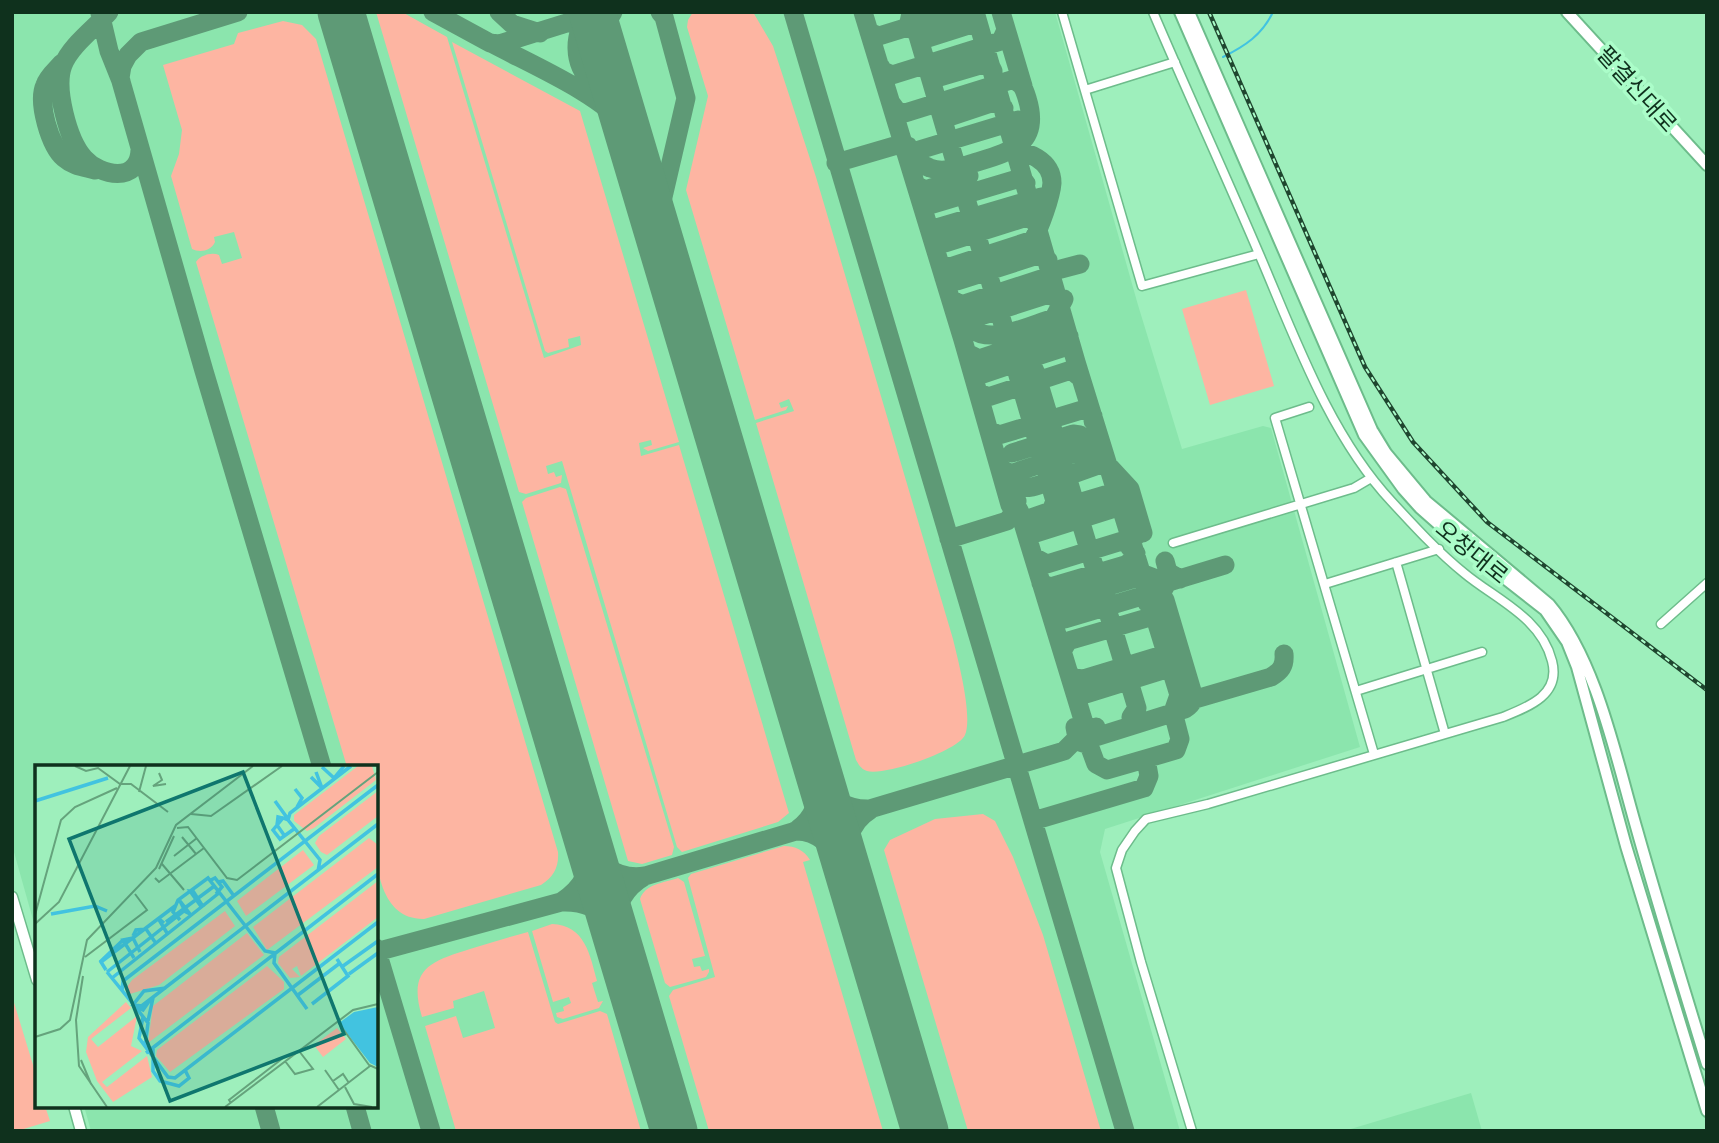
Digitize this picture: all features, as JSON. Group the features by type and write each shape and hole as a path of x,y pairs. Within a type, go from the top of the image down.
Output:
{"main road":[{"name":"오창대로","path":"1180,12 1202,51"},
{"name":"오창대로","path":"1189,12 1202,51 1364,435 1420,508 1462,545 1545,610 1567,642 1577,667 1619,822 1707,1111"},
{"name":"팔결신대로","path":"1567,12 1707,165"},
{"name":"오창대로","path":"1214,80 1372,430 1386,453 1426,501 1549,604 1574,640 1601,710 1707,1064"}],"street":[{"path":"1062,12 1142,286 1259,254"},
{"path":"1153,12 1289,324 1333,418 1371,478 1421,534 1464,574 1533,625 1546,645 1553,663 1553,682 1542,699 1503,717 1208,804 1146,819 1122,850 1116,868 1192,1131"},
{"path":"1084,90 1175,62"},
{"path":"1309,407 1275,418 1374,754"},
{"path":"1173,543 1354,488 1371,478"},
{"path":"1325,584 1439,550"},
{"path":"1396,562 1445,734"},
{"path":"1661,624 1707,583"},
{"path":"1356,691 1482,652"},
{"path":"12,897 35,973"},
{"path":"75,1108 81,1131"}],"shaded area":[{"path":"12,12 1055,12 1182,449 1263,426 1271,428 1360,747 1105,829 1100,852 1180,1131 91,1131 85,1108 378,1108 378,765 35,765 35,927 12,845"},
{"path":"376,12 402,12 447,37 544,358 581,345 580,336 568,339 569,347 548,353 545,351 452,42 580,111 679,442 648,451 643,448 652,445 651,440 639,443 641,456 679,445 789,813 778,822 682,852 677,847 562,461 546,466 548,474 554,472 556,477 562,475 561,483 526,494 519,492"},
{"path":"693,12 753,12 773,46 816,177 953,639 966,702 965,735 960,741 936,755 904,766 876,772 867,771 856,760 756,423 794,411 789,399 779,403 781,408 788,406 786,410 755,420 686,190 708,96 687,27"},
{"path":"283,21 302,25 316,39 558,852 555,871 541,885 424,919 404,914 390,902 381,882 378,868 378,765 346,765 196,262 210,254 219,255 222,264 242,258 234,232 214,237 215,242 208,249 192,249 171,176 179,154 182,130 163,65 234,44 238,33"},
{"path":"1246,290 1274,386 1210,405 1182,309"},
{"path":"560,487 566,489 674,847 672,855 642,864 628,861 522,502 526,498"},
{"path":"983,814 995,821 1013,857 1043,935 1101,1131 968,1131 884,850 890,840 935,819"},
{"path":"784,846 799,849 810,860 803,862 883,1131 709,1131 669,996 673,990 715,977 688,878 691,874"},
{"path":"678,878 684,882 705,956 692,959 694,967 700,966 702,971 709,969 709,972 706,977 670,987 665,983 640,899 650,887"},
{"path":"552,924 572,930 584,943 597,981 592,983 598,1002 603,1001 599,1008 563,1019 557,1017 556,1013 564,1011 563,1007 571,1003 569,997 553,1002 532,931"},
{"path":"528,932 555,1022 558,1024 600,1011 607,1014 641,1131 456,1131 425,1026 456,1016 463,1038 495,1028 484,991 453,1001 454,1008 422,1017 418,1001 420,978 425,970 443,959"},
{"path":"12,996 35,1071 35,1108 46,1108 50,1121 12,1131"},
{"path":"1471,1093 1482,1131 1344,1131"}],"waterway":[{"path":"1223,57 1252,39 1264,27 1273,12"}],"taxiway":[{"path":"109,12 77,44 63,65 61,100 78,150 91,164 108,172 126,172 138,161 140,150"},
{"path":"238,12 141,42 128,55 120,78 321,765"},
{"path":"337,12 343,20"},
{"path":"433,12 490,43 499,44 602,12"},
{"path":"499,12 512,24 540,33"},
{"path":"591,12 580,29 578,58 593,84 612,96"},
{"path":"602,47 603,29 613,12"},
{"path":"656,227 686,98 664,17 660,12"},
{"path":"793,12 1125,1131"},
{"path":"863,12 963,340 1010,505 1019,510 1084,723 1084,734 1078,741"},
{"path":"911,12 1055,501 1051,511 1028,519 1025,528 1036,533 1112,509 1119,498 1108,494 1051,511"},
{"path":"919,23 957,12"},
{"path":"975,12 1076,362 1179,695 1173,712 1180,739 1176,750 1107,770 1096,764 1089,745 1080,742 1096,727"},
{"path":"1001,12 1023,86"},
{"path":"100,13 109,51 121,81"},
{"path":"869,32 879,36 908,27 911,13"},
{"path":"920,13 931,20 926,32 915,25 920,13"},
{"path":"912,29 928,38 972,24 976,13"},
{"path":"880,66 883,71 892,75 1001,41 1006,30"},
{"path":"491,43 583,92 615,115 627,128"},
{"path":"62,63 45,85 43,102 46,123 54,144 64,158 75,165 95,170"},
{"path":"940,77 984,64 993,71"},
{"path":"891,103 897,111 905,113 1011,80 1020,84 1025,91 1030,113 1027,135 1021,143 1002,154 948,170 936,170 923,164 908,146"},
{"path":"952,116 994,102 1004,108"},
{"path":"919,150 1018,120"},
{"path":"836,163 894,146"},
{"path":"940,264 950,267 1033,240 1050,196 1051,175 1048,168 1037,158 1023,152 1008,152"},
{"path":"916,185 925,190 969,176"},
{"path":"930,205 1017,179 1026,183"},
{"path":"928,225 936,228 1041,197"},
{"path":"933,240 945,243 1027,217 1037,222"},
{"path":"944,278 957,281 1038,255 1048,260"},
{"path":"1061,269 1080,264"},
{"path":"951,299 961,305 1041,279"},
{"path":"956,315 968,320 1049,294 1059,300"},
{"path":"960,311 967,324 976,332 1001,334 1054,318 1064,299"},
{"path":"967,353 979,359 1060,332 1069,336 1062,348 1022,361 1013,355"},
{"path":"972,370 983,374 1022,361 1021,356"},
{"path":"978,392 988,397 1071,370 1081,378"},
{"path":"1035,371 1137,708 1131,717"},
{"path":"989,430 999,435 1085,409 1093,416 1093,421"},
{"path":"1012,453 1073,434 1080,435 1130,489 1143,533"},
{"path":"1000,468 1010,474 1094,447 1101,450"},
{"path":"1012,484 1023,488 1042,484 1060,477 1064,468 1073,474 1101,464 1109,469"},
{"path":"949,539 1007,521 1013,514 1017,501"},
{"path":"1034,557 1047,564 1135,537 1140,532"},
{"path":"1041,583 1050,587 1128,564 1136,553 1130,548"},
{"path":"1165,561 1168,572 1180,579"},
{"path":"1156,586 1225,565"},
{"path":"1083,741 1185,709 1192,702 1192,691 1161,594 1167,583 1146,575 1109,586 1103,597 1094,591 1052,606 1051,613 1059,619 1065,619 1149,594 1154,592 1158,585"},
{"path":"1062,651 1068,641 1147,618 1153,607 1147,603"},
{"path":"1182,703 1271,677 1282,668 1284,654"},
{"path":"1069,674 1083,679 1159,656 1169,661 1165,668"},
{"path":"1086,694 1160,671"},
{"path":"588,840 597,857 610,869 626,876 645,876 1064,751 1077,738 1075,727"},
{"path":"1033,821 1144,788 1149,776 1146,759"},
{"path":"821,780 829,793 840,802 867,809"},
{"path":"798,829 812,813 821,780"},
{"path":"847,870 847,844 853,828 870,810"},
{"path":"795,831 812,834 826,842 847,869"},
{"path":"561,902 575,891 585,877 590,861 589,844"},
{"path":"614,928 622,898 645,876"},
{"path":"378,951 561,902 591,907 604,915 614,928"},
{"path":"378,955 431,1131"},
{"path":"265,1108 271,1131"},
{"path":"356,1108 362,1131"}],"runway":[{"path":"341,12 674,1131"},
{"path":"592,12 925,1131"}],"railway":[{"path":"1209,12 1365,367 1413,442 1487,522 1707,690"}]}
